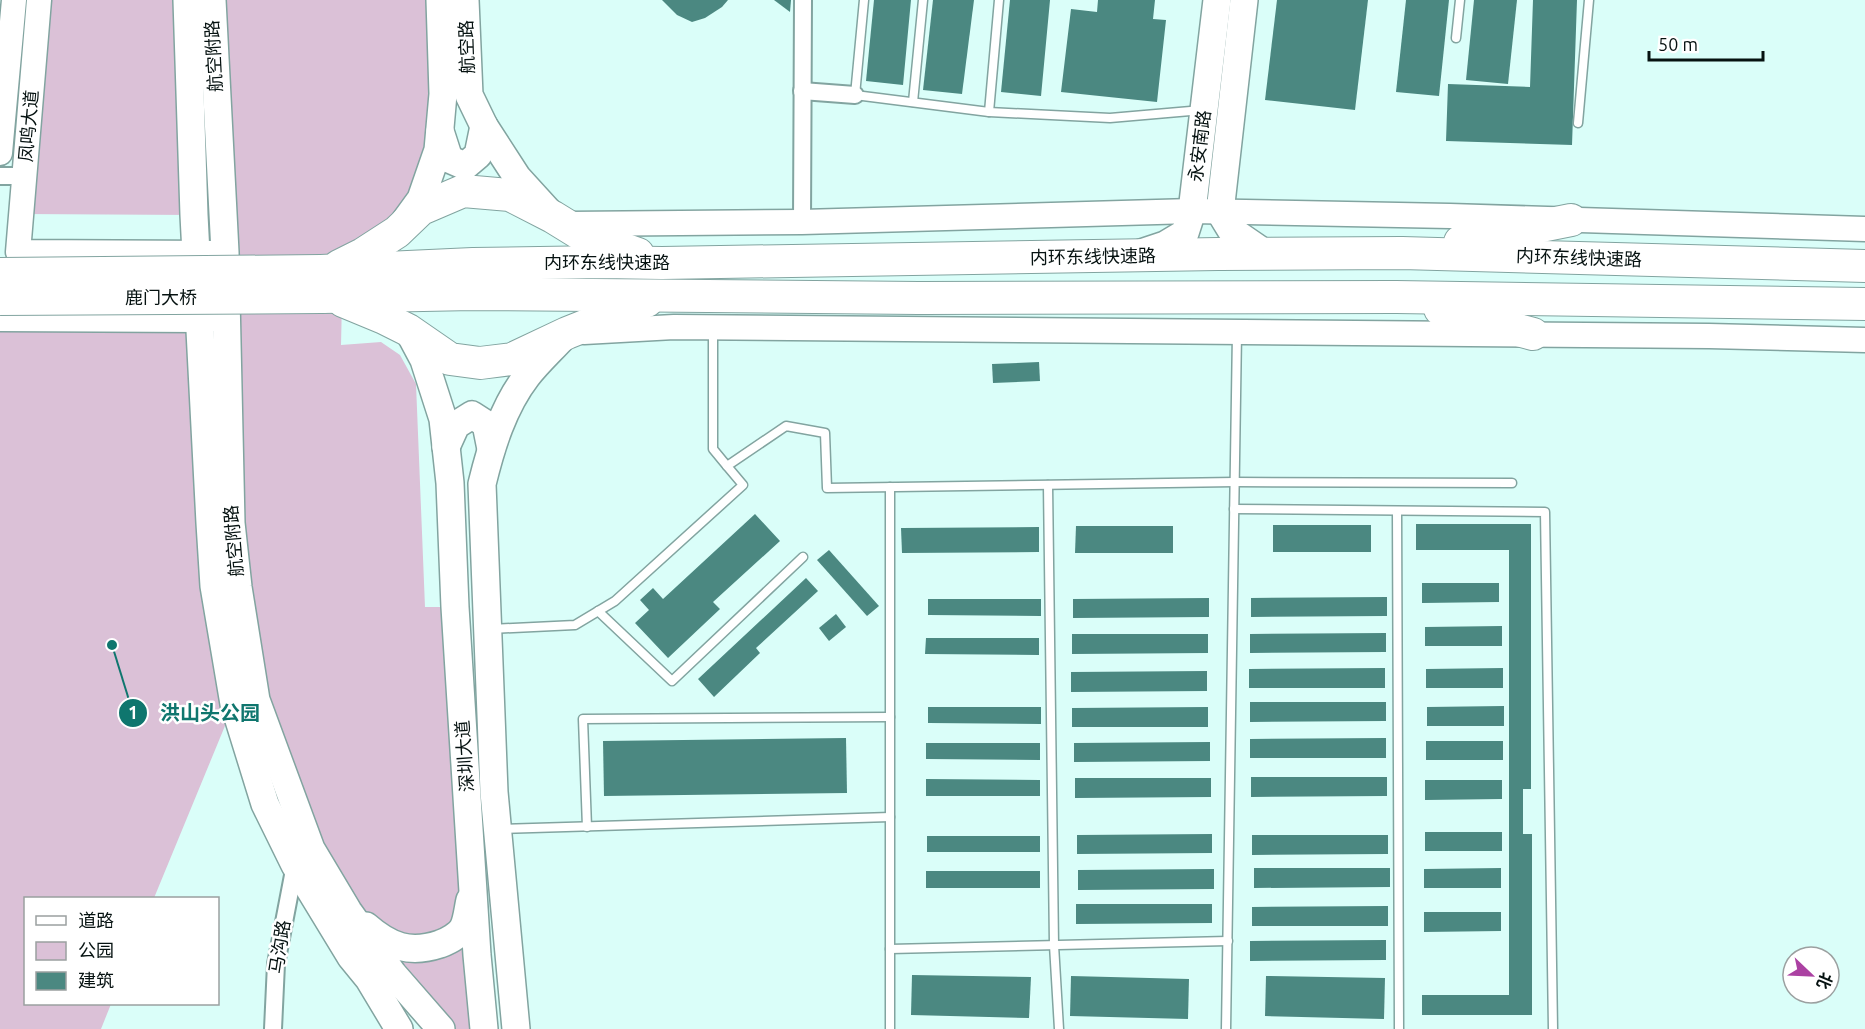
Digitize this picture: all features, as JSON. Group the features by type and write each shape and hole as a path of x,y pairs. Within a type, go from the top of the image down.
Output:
{"highway":[{"path":"659,296 567,333 512,359 480,363 450,359 408,330 326,283 363,254 397,232 421,209 463,191 510,195 579,233 662,263"},
{"path":"1401,253 1571,220"},
{"name":"内环东线快速路","path":"326,283 473,264 1266,254 1401,253 1865,266"},
{"name":"鹿门大桥","path":"6,259 326,283"},
{"name":"鹿门大桥","path":"5,312 326,283"},
{"name":"内环东线快速路","path":"326,283 513,294 659,296 1396,297 1865,304"},
{"path":"1396,297 1533,334"}],"main road":[{"name":"航空附路","path":"188,0 199,320 214,586 232,692 265,804 295,865 351,957 369,979 418,1029"},
{"name":"航空附路","path":"212,0 225,252 231,524 237,581 256,700 311,849 348,911 393,974 441,1029"},
{"name":"航空路","path":"440,0 456,95"},
{"name":"航空路","path":"456,95 465,0"},
{"name":"永安南路","path":"1217,0 1220,212"},
{"name":"永安南路","path":"1132,256 1165,245 1185,233 1244,0"},
{"path":"397,232 421,200 438,150 440,130 456,95 484,126 517,177 559,220"},
{"path":"440,130 449,159 465,166 478,155 484,126"},
{"path":"1220,212 1231,230 1266,254"},
{"name":"深圳大道","path":"408,330 424,360 443,419 450,483 454,591 484,1029"},
{"name":"深圳大道","path":"516,1029 497,830 482,484 491,448 506,412 526,377 567,333"},
{"path":"446,447 456,425 472,415 486,424 491,448"},
{"path":"348,911 379,938 406,949 426,948 449,940 463,928 473,884"},
{"name":"航空附路","path":"369,979 399,1029"}],"street":[{"name":"凤鸣大道","path":"0,153 14,0"},
{"name":"凤鸣大道","path":"5,312 6,259 24,176 39,0"},
{"path":"801,222 803,0"},
{"path":"802,91 855,95"},
{"path":"0,176 24,176"},
{"path":"559,220 801,222 1192,211 1865,230"},
{"path":"6,259 225,252"},
{"path":"5,312 199,320 226,318"},
{"path":"567,333 713,327 1533,334 1865,340"},
{"name":"马沟路","path":"273,1029 276,964 295,865"}],"lane":[{"path":"864,0 855,95 989,112 1110,118 1218,107"},
{"path":"913,102 922,0"},
{"path":"989,112 999,0"},
{"path":"1456,38 1460,0"},
{"path":"1578,123 1589,0"},
{"path":"488,629 574,625 615,601 743,485 713,449 713,327"},
{"path":"1227,1029 1237,332"},
{"path":"727,466 786,426 825,433 827,488 1234,482 1512,483"},
{"path":"1048,485 1054,945 1059,1029"},
{"path":"890,487 890,1029"},
{"path":"1234,509 1545,512 1553,1029"},
{"path":"1397,511 1399,1029"},
{"path":"598,611 672,681 803,557"},
{"path":"587,827 583,719 890,717"},
{"path":"497,830 890,817"},
{"path":"890,949 1228,941"}],"green space":[{"path":"39,0 187,0 194,215 21,214"},
{"path":"212,0 440,0 438,150 342,301 341,345 381,342 400,355 416,384 425,607 455,607 484,1029 441,1029 311,849 238,587"},
{"path":"0,319 199,320 234,704 154,897 24,897 24,1005 111,1005 101,1029 0,1029"}],"building":[{"path":"662,0 728,0 722,7 705,18 692,22 677,15"},
{"path":"774,0 791,0 790,12"},
{"path":"874,0 911,0 903,85 866,81"},
{"path":"933,0 974,0 962,94 923,90"},
{"path":"1010,0 1050,0 1041,96 1001,92"},
{"path":"1098,0 1155,0 1153,19 1166,20 1157,102 1061,92 1071,9 1097,12"},
{"path":"1277,0 1368,0 1355,110 1265,100"},
{"path":"1406,0 1449,0 1439,96 1396,92"},
{"path":"1474,0 1517,0 1508,84 1466,80"},
{"path":"1533,0 1577,0 1572,145 1446,141 1448,84 1530,87"},
{"path":"1039,362 1040,381 993,383 992,364"},
{"path":"755,514 780,541 713,602 720,609 668,658 635,623 649,610 640,600 653,588 663,599"},
{"path":"1416,524 1531,524 1531,789 1523,789 1523,834 1532,834 1532,1015 1422,1015 1422,995 1509,995 1509,550 1416,550"},
{"path":"1273,525 1371,525 1371,552 1273,552"},
{"path":"1076,526 1173,526 1173,553 1075,553"},
{"path":"1039,527 1039,552 902,553 901,528"},
{"path":"829,550 879,606 867,616 817,560"},
{"path":"806,578 818,591 756,648 760,653 714,697 698,679"},
{"path":"1422,583 1499,583 1499,602 1422,603"},
{"path":"1387,597 1387,616 1251,617 1251,598"},
{"path":"1209,598 1209,617 1073,618 1073,599"},
{"path":"928,599 1041,599 1041,616 928,615"},
{"path":"836,614 846,627 829,641 819,628"},
{"path":"1502,626 1502,646 1425,646 1425,627"},
{"path":"1386,633 1386,652 1250,653 1250,634"},
{"path":"1072,634 1208,634 1208,653 1072,654"},
{"path":"926,638 1039,638 1039,655 925,654"},
{"path":"1385,668 1385,688 1249,688 1249,669"},
{"path":"1503,668 1503,688 1426,688 1426,669"},
{"path":"1207,671 1207,691 1071,692 1071,672"},
{"path":"1250,702 1386,702 1386,721 1250,722"},
{"path":"1504,706 1504,726 1427,726 1427,707"},
{"path":"928,707 1041,707 1041,724 928,723"},
{"path":"1208,707 1208,727 1072,727 1072,708"},
{"path":"846,738 847,793 604,796 603,741"},
{"path":"1386,738 1386,758 1250,758 1250,739"},
{"path":"1426,741 1503,741 1503,760 1426,760"},
{"path":"1210,742 1210,761 1074,762 1074,743"},
{"path":"926,743 1040,743 1040,760 926,759"},
{"path":"1251,777 1387,777 1387,796 1251,797"},
{"path":"1075,778 1211,778 1211,797 1075,798"},
{"path":"926,779 1040,780 1040,796 926,796"},
{"path":"1425,780 1502,780 1502,799 1425,800"},
{"path":"1425,832 1502,832 1502,851 1425,851"},
{"path":"1212,834 1212,853 1077,854 1077,835"},
{"path":"1252,835 1388,835 1388,854 1252,855"},
{"path":"927,836 1040,836 1040,852 927,852"},
{"path":"1254,868 1390,868 1390,887 1254,888"},
{"path":"1501,868 1501,888 1424,888 1424,869"},
{"path":"1214,869 1214,889 1078,890 1078,870"},
{"path":"926,871 1040,871 1040,888 926,888"},
{"path":"1076,904 1212,904 1212,923 1076,924"},
{"path":"1388,906 1388,926 1252,926 1252,907"},
{"path":"1424,912 1501,912 1501,931 1424,932"},
{"path":"1386,940 1386,960 1250,961 1250,941"},
{"path":"912,975 1031,977 1029,1018 911,1015"},
{"path":"1071,976 1189,979 1188,1019 1070,1016"},
{"path":"1266,976 1385,978 1384,1019 1265,1016"}],"place":[{"name":"洪山头公园","path":"112,645"}]}
